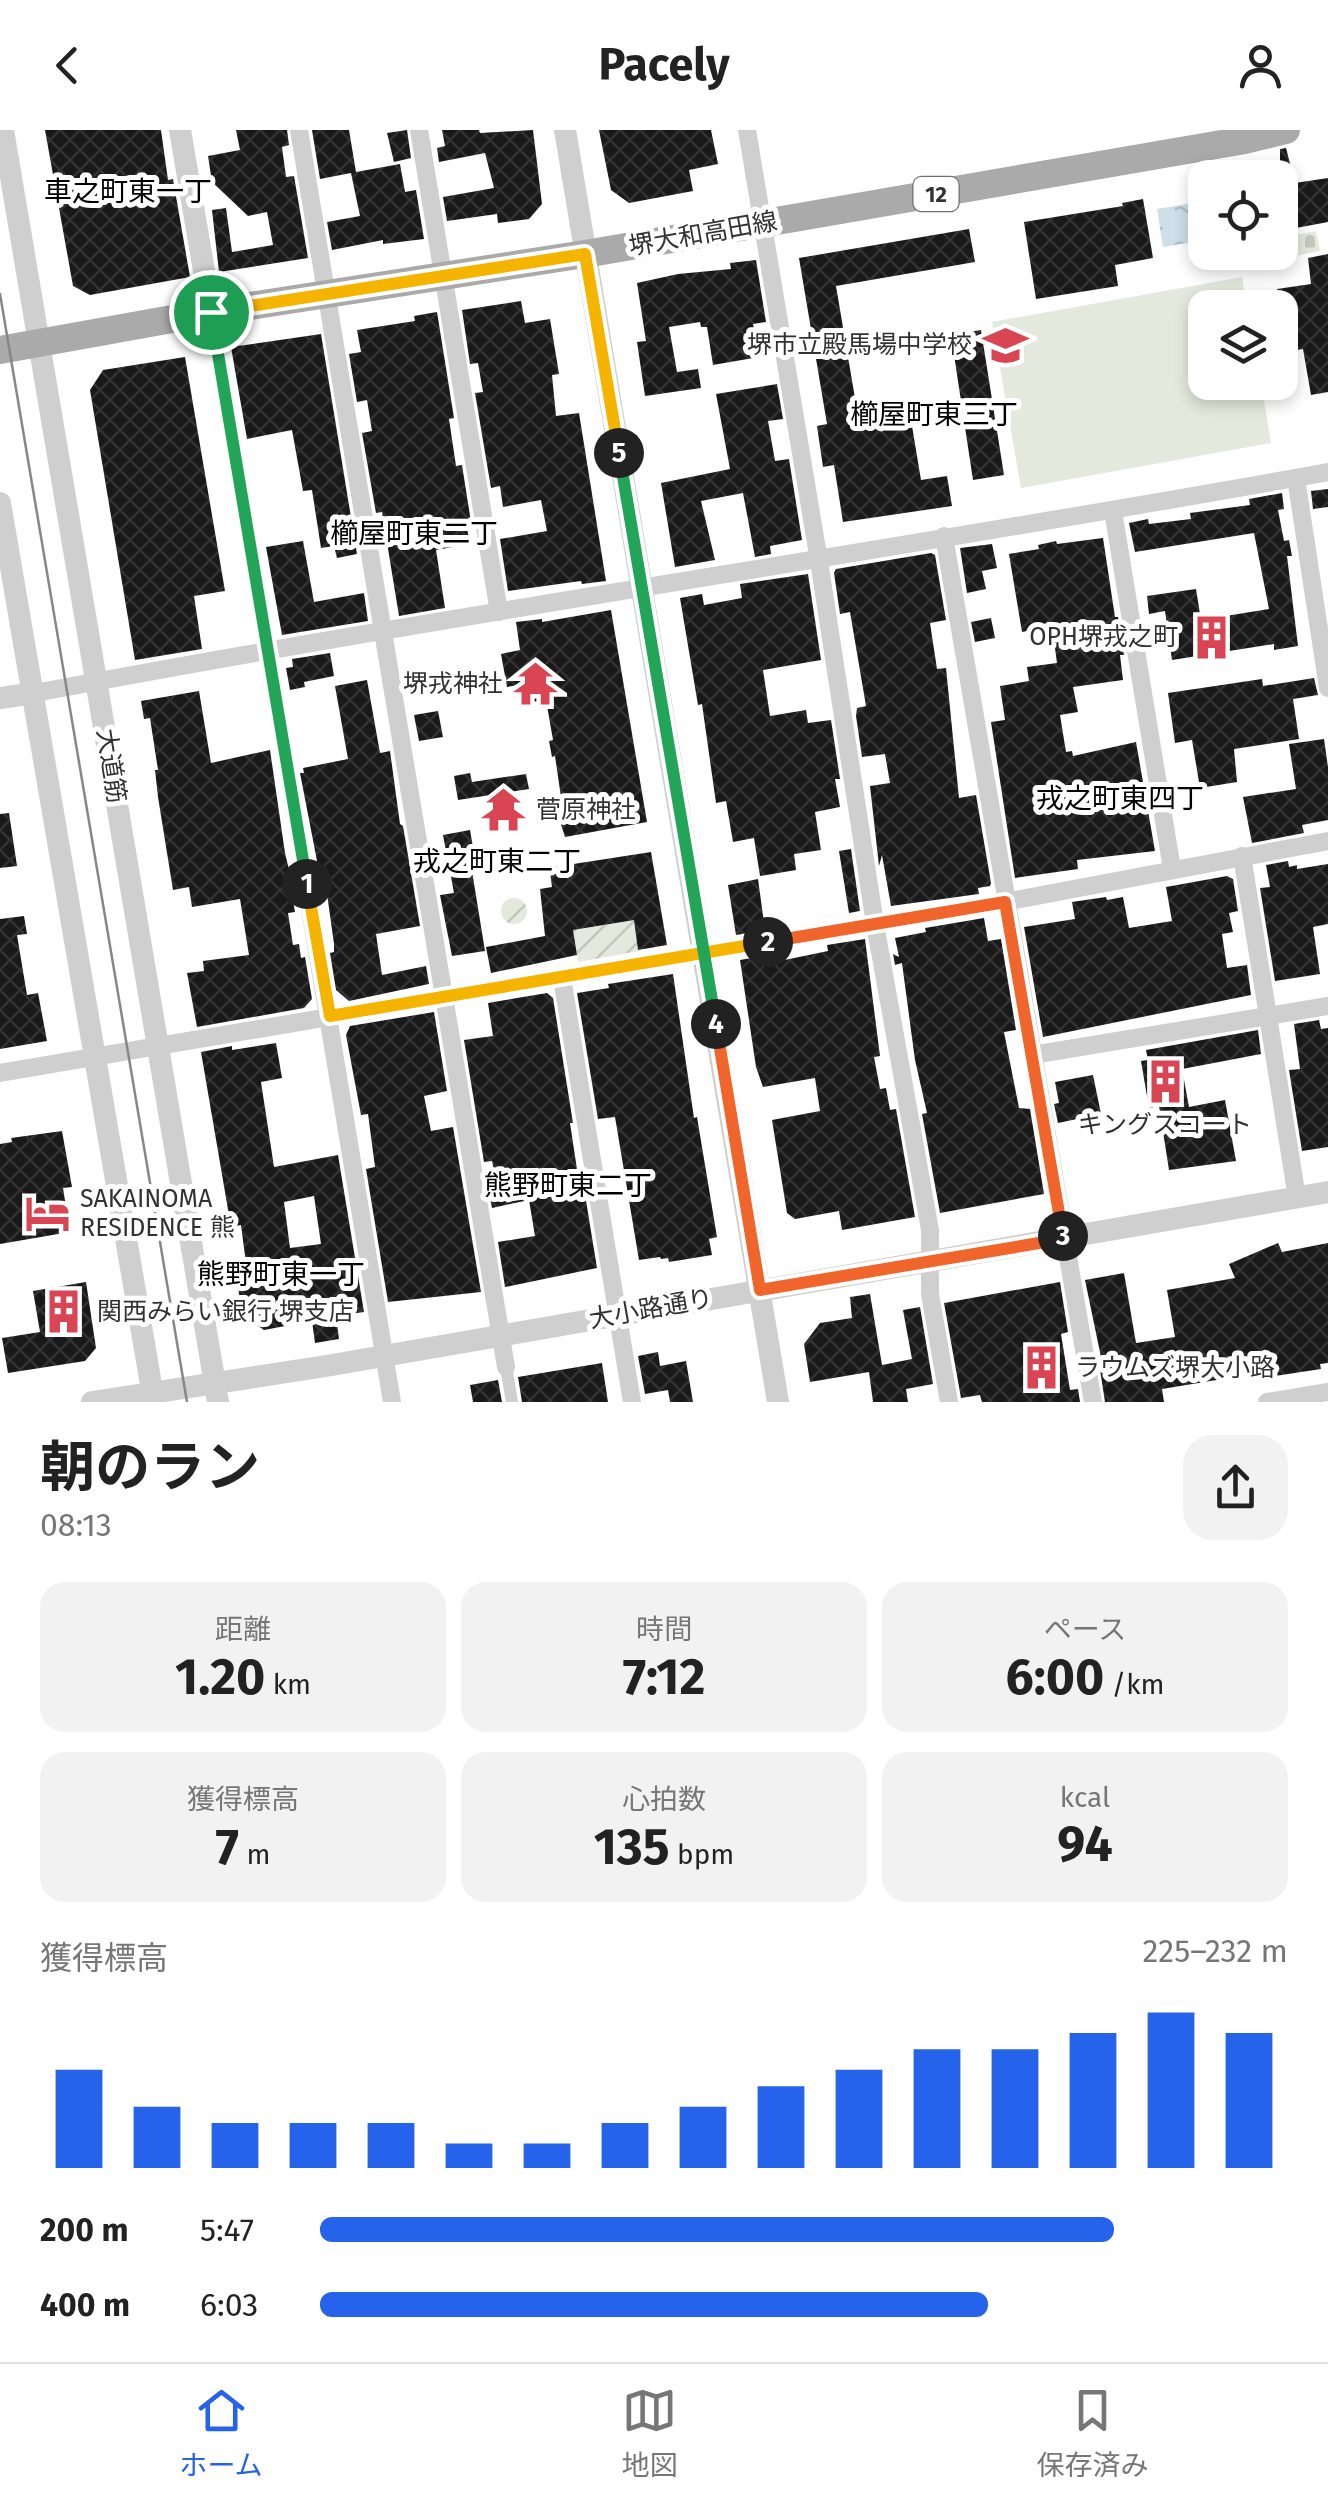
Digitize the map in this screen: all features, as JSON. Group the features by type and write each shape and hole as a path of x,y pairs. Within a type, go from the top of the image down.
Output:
{"main road":[{"name":"堺大和高田線","path":"0,350 211,312 761,224 1225,144 1286,130"}],"street":[{"name":"大道筋","path":"3,130 217,1393"},
{"path":"180,130 392,1402"},
{"path":"299,130 512,1402"},
{"path":"418,130 498,612"},
{"path":"564,130 778,1402"},
{"path":"747,130 875,924 930,1230 930,1294 949,1402"},
{"path":"0,698 1328,472"},
{"path":"1296,478 1328,688"},
{"path":"0,503 153,1397"},
{"path":"1113,511 1172,870"},
{"path":"944,536 1093,1402"},
{"path":"0,1073 1005,902 1328,841"},
{"path":"1242,856 1297,1198"},
{"path":"562,978 632,1402"},
{"path":"1032,1055 1328,1006"},
{"name":"大小路通り","path":"92,1402 217,1393 384,1355 1328,1192"},
{"path":"1267,1402 1328,1392"}],"green space":[{"path":"1316,231 1320,251 1298,255 1298,234"},
{"path":"1242,277 1244,290 1188,290 1188,400 1264,400 1271,443 1021,488 992,322"},
{"path":"655,875 662,918 635,923 639,951 578,962 573,930 605,925 627,881"},
{"path":"514,898 523,902 527,911 523,920 514,924 505,920 501,911 505,902"}],"water":[{"path":"1188,204 1188,243 1163,247 1157,209"}],"building":[{"path":"45,130 161,130 190,277 90,295 73,286"},
{"path":"236,130 287,130 289,145 282,147 286,177 294,176 308,258 219,272 212,210 226,208 232,252 273,245 267,212 248,216 212,182 208,156 240,150"},
{"path":"312,130 349,130 356,172 400,164 405,192 416,190 424,239 383,244 383,240 332,250 327,222 360,216 351,173 320,179"},
{"path":"407,130 411,158 394,162 387,133"},
{"path":"442,130 533,130 542,204 529,219 498,223 497,214 447,221 443,197 494,188 485,153 439,162 437,148 445,146"},
{"path":"599,130 711,130 718,164 689,170 693,191 629,203 611,190"},
{"path":"1286,148 1289,160 1280,160 1280,149"},
{"path":"1328,178 1328,222 1298,228 1298,183"},
{"path":"1143,199 1153,258 1115,265 1118,286 1036,299 1024,222 1123,206 1122,203"},
{"path":"969,229 975,262 836,286 858,416 909,408 921,480 947,476 952,506 843,522 834,465 823,467 817,426 827,424 799,258"},
{"path":"1328,254 1328,392 1311,395 1303,349 1298,350 1298,290 1277,289 1311,284 1308,258"},
{"path":"756,260 766,322 753,324 759,357 713,365 707,327 701,327 700,322 669,327 677,372 698,369 701,388 645,396 637,342 646,341 637,283 731,269 730,263"},
{"path":"521,301 525,323 550,319 559,374 552,375 556,416 579,413 606,581 508,591 500,539 547,531 541,500 503,507 500,486 491,488 475,393 483,392 478,363 470,364 462,310"},
{"path":"437,312 454,418 449,419 456,466 462,465 471,522 466,523 470,544 436,550 445,608 399,616 382,512 376,513 362,433 372,431 367,400 357,402 349,354 361,352 357,330 415,321 414,316"},
{"path":"981,330 1004,475 973,480 951,335"},
{"path":"321,334 357,554 337,558 334,546 321,548 312,490 303,491 292,430 247,439 231,347"},
{"path":"185,357 225,591 194,596 202,649 135,660 90,390 103,370"},
{"path":"777,384 783,419 768,421 775,461 789,459 802,540 770,546 771,554 755,557 743,493 701,501 715,560 675,567 661,483 730,469 716,394"},
{"path":"1328,489 1328,507 1313,509 1311,491"},
{"path":"1282,493 1284,509 1278,510 1284,541 1289,540 1292,556 1287,556 1298,646 1274,650 1274,644 1172,660 1165,611 1149,614 1147,596 1196,589 1201,620 1269,609 1254,533 1135,552 1129,523 1191,519 1190,513 1250,505 1249,499"},
{"path":"1103,538 1124,655 1120,655 1123,680 1073,687 1078,712 1060,715 1066,752 1072,751 1073,756 1136,742 1155,851 1077,860 1078,869 1015,878 991,722 1005,720 1000,686 1029,681 1027,667 1057,663 1052,626 1022,632 1009,554 1039,549 1038,545 1056,541 1057,544"},
{"path":"303,541 314,602 364,593 368,621 282,635 266,547"},
{"path":"992,544 997,568 982,571 986,589 967,593 960,548"},
{"path":"935,555 946,620 930,623 937,669 946,668 959,798 976,795 991,883 978,888 979,894 891,906 882,855 879,866 870,786 890,783 885,754 862,757 856,716 857,708 866,706 850,612 840,614 834,573 836,569"},
{"path":"808,574 821,660 763,670 770,716 806,710 808,723 831,720 840,807 815,812 821,850 794,854 796,870 760,876 754,838 733,842 726,801 716,803 702,704 698,705 680,598 702,594 704,605 742,598 740,584"},
{"path":"611,610 647,822 565,837 557,812 563,811 549,741 553,740 546,700 524,703 518,685 507,687 501,654 520,650 516,622 542,622"},
{"path":"991,618 995,638 975,642 971,622"},
{"path":"330,653 334,676 304,682 305,687 290,690 286,668 293,667 292,659"},
{"path":"1314,678 1318,695 1293,699 1299,739 1234,749 1237,782 1200,788 1192,740 1175,743 1168,693 1262,679 1263,686"},
{"path":"367,680 380,753 390,751 420,926 376,934 382,975 426,966 429,984 349,1001 336,990 323,865 318,866 300,773 304,773 303,768 348,759 335,686"},
{"path":"199,691 211,763 270,750 294,890 291,891 295,912 288,913 293,945 299,944 301,958 305,957 312,999 304,1008 197,1027 187,973 204,971 203,961 249,955 240,899 192,907 189,887 173,890 150,718 144,719 141,701"},
{"path":"438,711 443,737 419,741 414,715"},
{"path":"1324,739 1328,820 1302,825 1304,833 1252,843 1243,797 1296,789 1289,744"},
{"path":"470,773 472,782 526,774 529,789 458,800 454,776"},
{"path":"9,813 17,866 0,868 0,814"},
{"path":"470,830 476,864 471,865 485,951 452,956 440,895 454,893 443,835"},
{"path":"851,849 860,911 849,913 839,851"},
{"path":"651,852 667,945 638,950 634,920 573,930 577,955 491,973 486,947 545,936 540,889 552,887 550,872 555,871 554,867"},
{"path":"1288,861 1289,867 1297,865 1297,869 1328,864 1328,924 1313,927 1320,974 1275,981 1260,888 1270,887 1266,865"},
{"path":"1227,876 1233,879 1238,911 1229,913 1233,932 1222,934 1227,968 1247,965 1251,995 1043,1037 1024,927 1075,919 1072,902 1106,897 1123,897 1129,928 1172,921 1166,887"},
{"path":"758,879 765,930 736,935 728,885"},
{"path":"24,916 27,934 17,935 27,995 38,993 47,1041 0,1049 0,919"},
{"path":"984,918 988,941 1001,939 1016,1030 1004,1032 1019,1108 1030,1109 1044,1194 940,1213 902,963 895,965 893,954 899,957 895,938 926,932 925,928"},
{"path":"865,939 880,1056 874,1057 880,1089 886,1088 890,1110 896,1109 915,1217 842,1230 839,1211 795,1219 787,1213 772,1120 820,1111 815,1078 763,1087 756,1067 740,960 769,955 770,963 828,951 827,945"},
{"path":"673,974 694,1118 697,1117 717,1237 709,1239 712,1255 669,1262 668,1258 660,1257 639,1260 615,1117 598,1119 577,993"},
{"path":"547,993 553,998 578,1176 582,1176 597,1268 505,1287 498,1242 535,1236 529,1200 492,1208 489,1192 498,1190 492,1161 484,1162 464,1040 493,1036 488,1003"},
{"path":"434,1012 447,1091 424,1096 431,1131 453,1127 481,1292 388,1302 366,1169 375,1167 368,1114 361,1115 346,1035 350,1026"},
{"path":"1319,1020 1321,1029 1328,1028 1328,1147 1302,1151 1289,1070 1300,1069 1294,1024"},
{"path":"1258,1030 1261,1054 1182,1069 1189,1107 1225,1100 1236,1161 1169,1170 1159,1106 1149,1108 1141,1061 1148,1060 1146,1050"},
{"path":"276,1043 282,1078 261,1082 274,1167 338,1155 364,1312 336,1316 339,1339 315,1343 312,1321 264,1330 245,1317 236,1272 247,1271 241,1225 231,1227 201,1052 232,1046 232,1050","holes":["314,1196 321,1244 290,1248 284,1202"]},
{"path":"1093,1075 1101,1114 1058,1123 1055,1082"},
{"path":"62,1131 72,1187 63,1188 70,1232 0,1244 0,1144 12,1142 11,1138"},
{"path":"1278,1243 1282,1252 1328,1243 1328,1363 1320,1364 1321,1369 1248,1380 1247,1375 1162,1389 1164,1402 1105,1402 1099,1363 1102,1362 1085,1280 1124,1273 1136,1343 1175,1337 1167,1290 1235,1278 1229,1264"},
{"name":"関西みらい銀行 堺支店","path":"86,1282 96,1348 85,1361 8,1373 2,1338 40,1332 33,1291"},
{"path":"1060,1282 1068,1332 1061,1334 1070,1390 1078,1389 1080,1402 982,1402 980,1395 961,1398 944,1303"},
{"path":"870,1294 882,1365 912,1359 903,1310 920,1307 933,1384 906,1389 908,1402 873,1402 869,1372 810,1382 804,1344 820,1323 852,1318 850,1297"},
{"path":"658,1352 660,1366 686,1361 693,1402 670,1402 668,1390 645,1394 638,1356"},
{"path":"602,1363 608,1402 522,1402 518,1377"},
{"path":"498,1380 502,1402 473,1402 470,1385"}],"tram line":[{"path":"0,294 187,1402"}],"place":[{"name":"堺市立殿馬場中学校","path":"1005,345"},
{"name":"OPH堺戎之町","path":"1211,637"},
{"name":"堺戎神社","path":"536,684"},
{"name":"菅原神社","path":"503,810"},
{"name":"キングスコート","path":"1165,1081"},
{"name":"SAKAINOMA RESIDENCE 熊","path":"47,1213"},
{"name":"関西みらい銀行 堺支店","path":"64,1312"},
{"name":"ラウムズ堺大小路","path":"1042,1368"}],"district":[{"name":"車之町東一丁","path":"128,191"},
{"name":"櫛屋町東三丁","path":"934,414"},
{"name":"櫛屋町東二丁","path":"414,533"},
{"name":"戎之町東四丁","path":"1120,798"},
{"name":"戎之町東二丁","path":"497,861"},
{"name":"熊野町東二丁","path":"568,1185"},
{"name":"熊野町東一丁","path":"281,1274"}],"route":[{"path":"211,312 330,1016 562,978 704,953 1005,902 1063,1238 760,1290 755,1257 704,953 700,934 646,609 585,254 211,312"}]}
